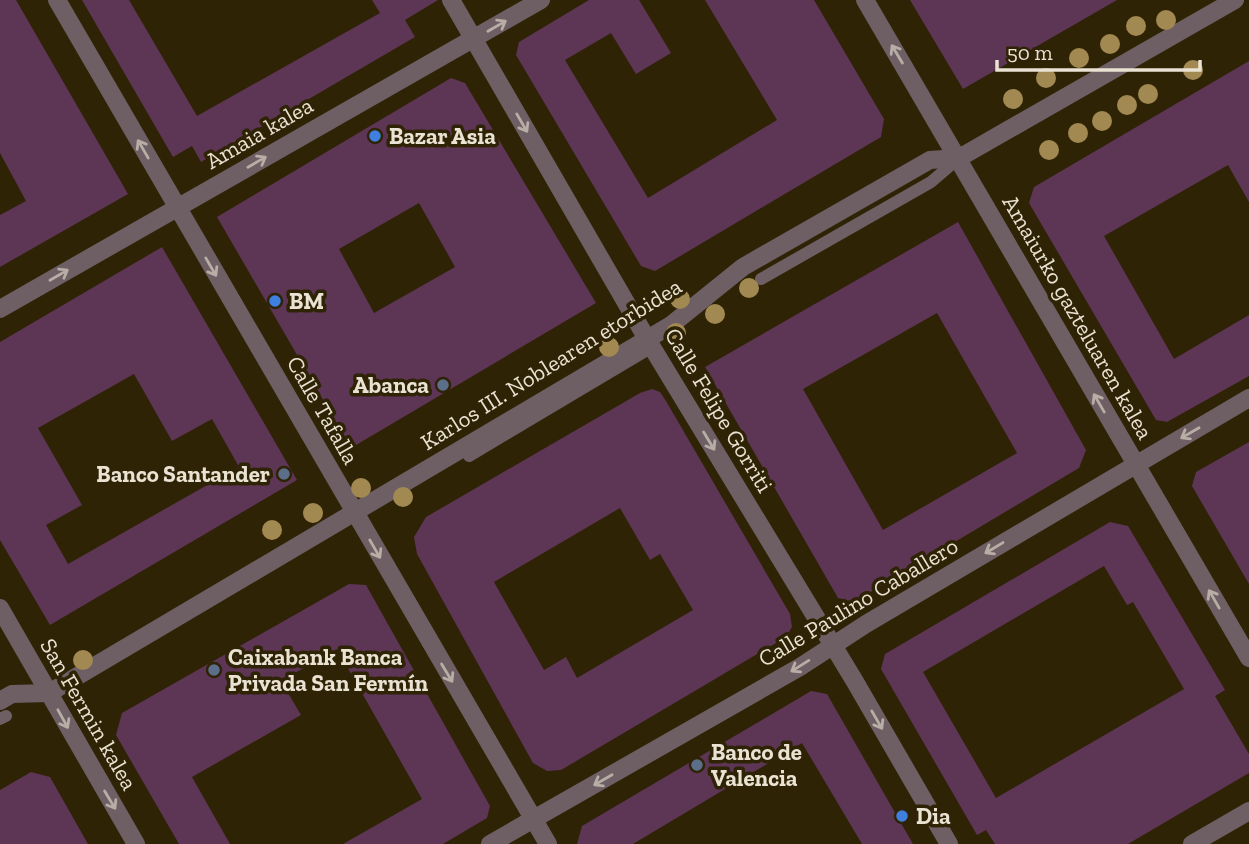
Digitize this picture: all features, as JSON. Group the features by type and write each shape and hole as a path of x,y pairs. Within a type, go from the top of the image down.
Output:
{"street":[{"name":"Calle Tafalla","path":"57,0 548,844"},
{"name":"Calle Felipe Gorriti","path":"451,0 649,343 832,644 949,844"},
{"name":"Amaia kalea","path":"0,309 541,0"},
{"name":"Amaiurko gazteluaren kalea","path":"865,0 1249,658"},
{"name":"Karlos III. Noblearen etorbidea","path":"2,712 12,694 48,693 649,343 743,267 930,160 959,158 1235,0"},
{"name":"Calle Paulino Caballero","path":"490,844 800,667 832,644 1249,398"},
{"name":"San Fermin kalea","path":"0,608 136,844"},
{"path":"1192,844 1249,811"}],"lane":[{"path":"761,279 931,182 959,158"},
{"path":"469,456 649,343"}],"building":[{"path":"0,0 16,0 128,194 0,267 0,215 26,201 0,153"},
{"path":"82,0 129,0 197,116 380,13 372,0 438,0 405,20 415,37 201,162 192,146 173,157"},
{"path":"589,0 639,0 671,53 636,74 611,33 565,60 648,198 777,120 705,0 814,0 884,119 881,137 655,271 641,266 516,55 519,42"},
{"path":"910,0 1117,0 963,89"},
{"path":"1249,61 1249,202 1228,165 1104,236 1174,359 1249,315 1249,376 1167,422 1156,420 1029,203 1034,187"},
{"path":"451,78 465,83 596,303 351,448 217,217","holes":["419,203 455,267 374,313 339,249"]},
{"path":"958,222 1086,450 1079,468 854,602 838,598 705,367","holes":["937,313 1017,453 883,530 803,389"]},
{"path":"162,247 297,480 50,625 0,540 0,342","holes":["134,374 172,441 212,419 239,467 68,564 46,525 82,505 38,428"]},
{"path":"652,389 660,392 666,401 790,614 792,627 786,637 561,770 547,771 533,763 417,554 414,537 426,517 640,393","holes":["620,508 650,560 660,554 693,610 577,678 566,657 544,670 494,582"]},
{"path":"1249,442 1249,584 1192,486 1196,472"},
{"path":"1110,522 1128,526 1225,690 1215,696 1249,754 1249,773 1128,844 995,844 986,830 977,835 881,669 885,654","holes":["1104,566 1127,605 1133,602 1184,689 996,798 923,672"]},
{"path":"349,584 366,585 490,806 487,818 443,844 343,844 422,799 337,649 281,681 301,715 192,777 230,844 179,844 116,735 122,713"},
{"path":"811,691 827,694 913,844 862,844 802,743 633,844 577,844 582,826"},
{"path":"31,772 50,777 88,844 0,844 0,790"}],"place":[{"name":"Bazar Asia","path":"375,136"},
{"name":"BM","path":"275,301"},
{"name":"Abanca","path":"443,385"},
{"name":"Banco Santander","path":"284,474"},
{"name":"Caixabank Banca Privada San Fermín","path":"214,670"},
{"name":"Banco de Valencia","path":"697,765"},
{"name":"Dia","path":"902,816"}]}
